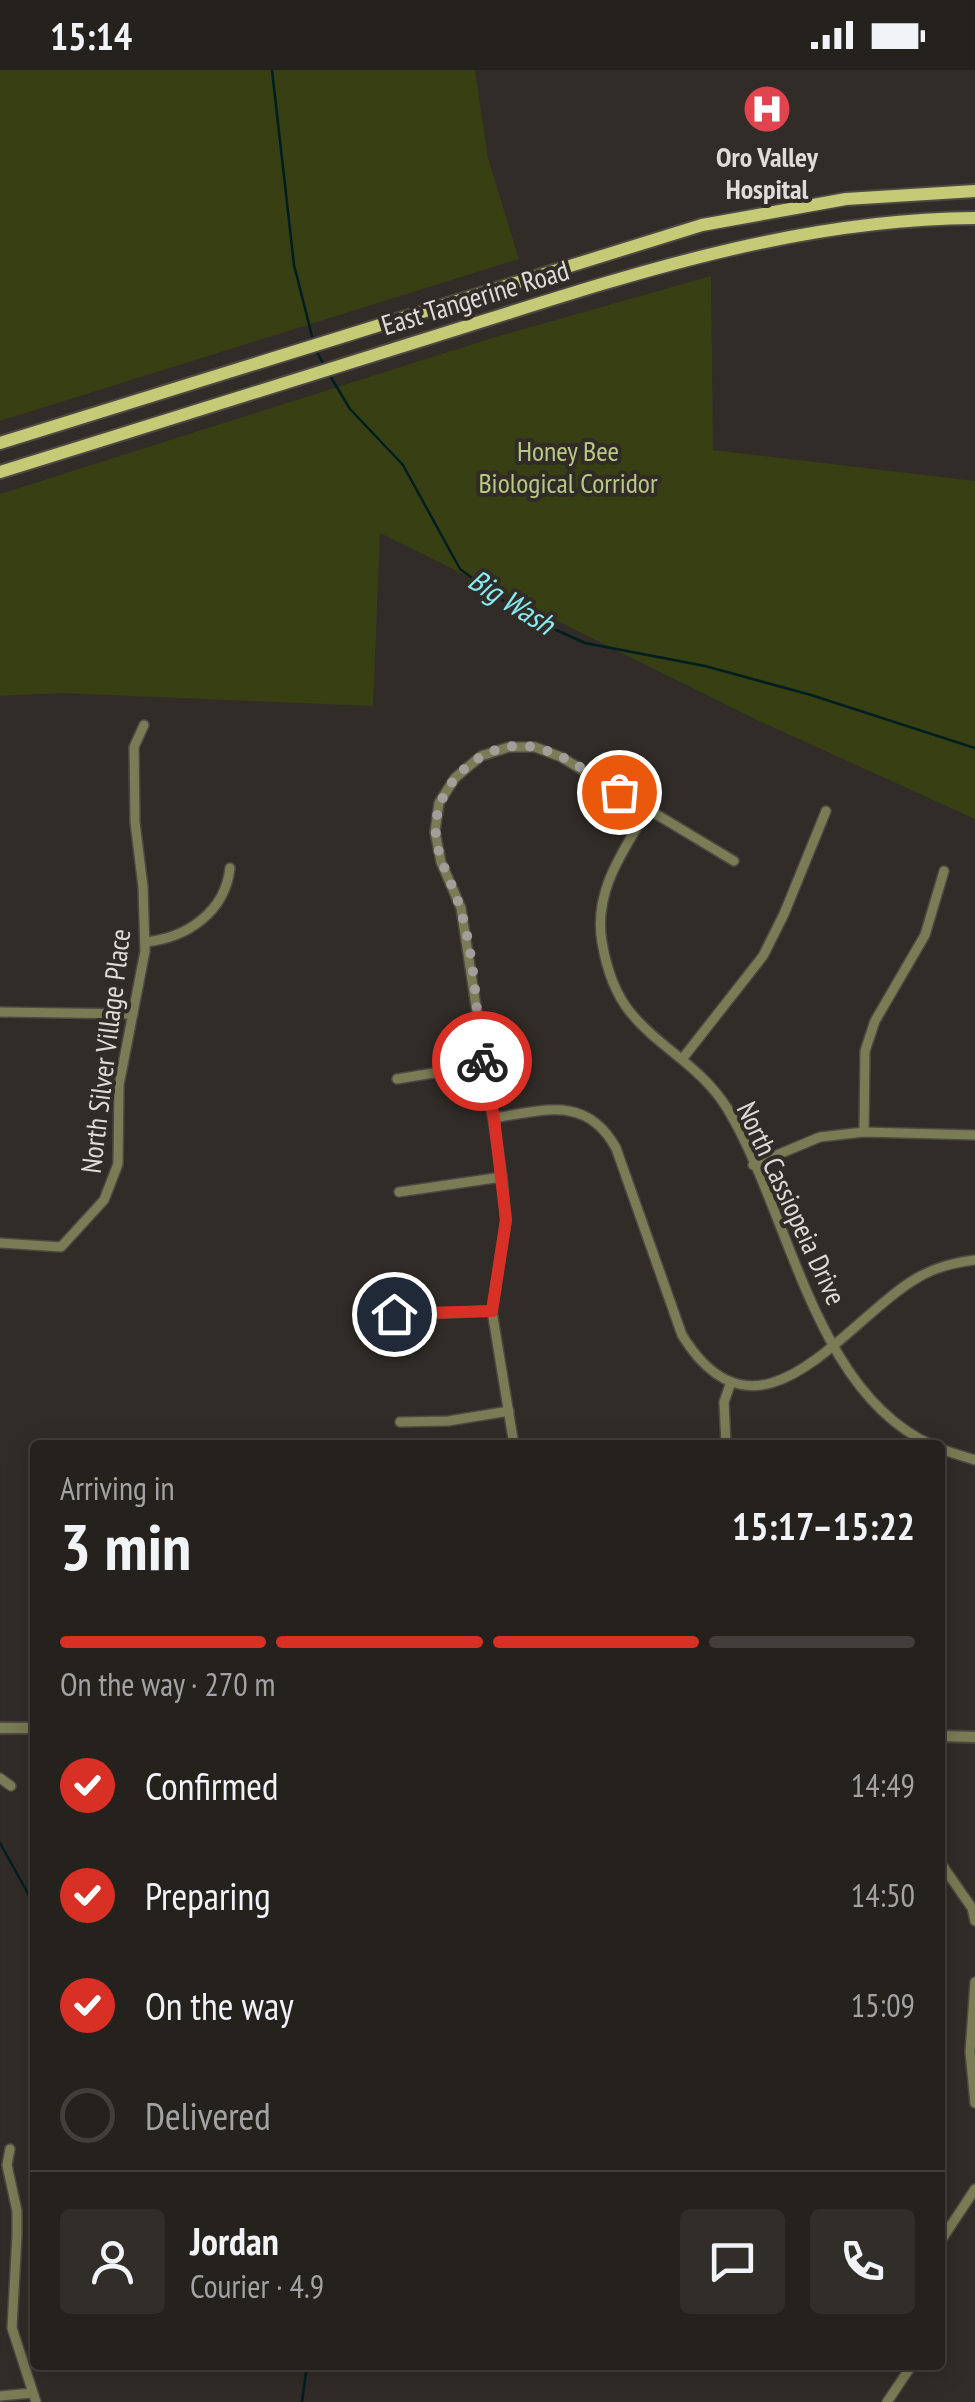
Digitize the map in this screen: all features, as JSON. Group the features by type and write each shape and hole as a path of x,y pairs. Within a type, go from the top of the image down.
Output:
{"main road":[{"name":"East Tangerine Road","path":"0,443 630,246 733,218 871,196 975,191"},
{"name":"East Tangerine Road","path":"0,472 665,264 747,244 872,224 975,218"}],"street":[{"name":"North Silver Village Place","path":"0,1243 61,1247 104,1200 118,1164 119,1085 145,942 144,887 134,822 134,748 144,724"},
{"path":"513,1440 492,1311 506,1220 502,1177 460,908 441,862 435,832 439,803 455,778 481,756 509,747 535,747 561,757 734,861"},
{"name":"North Cassiopeia Drive","path":"648,808 614,867 602,898 602,939 612,980 630,1012 683,1058 728,1110 833,1346 856,1386 914,1440"},
{"path":"683,1058 763,956 826,811"},
{"path":"145,942 182,934 199,922 225,892 230,868"},
{"path":"864,1132 864,1051 875,1021 925,934 944,871"},
{"path":"0,1012 132,1014"},
{"path":"397,1078 483,1064"},
{"path":"494,1118 571,1109 592,1118 606,1130 616,1148 682,1335 698,1360 732,1382 764,1384 793,1377 914,1280 946,1264 975,1260"},
{"path":"753,1166 820,1137 864,1132 975,1135"},
{"path":"399,1192 502,1177"},
{"path":"394,1314 492,1311"},
{"path":"726,1440 724,1402 732,1382"},
{"path":"400,1422 448,1421 509,1411"},
{"path":"945,1450 975,1460"},
{"path":"0,1728 30,1728"},
{"path":"945,1736 975,1736"},
{"path":"0,1778 11,1786"},
{"path":"945,1869 972,1908 975,1921"},
{"path":"975,1982 970,2052 975,2103"},
{"path":"0,2396 34,2397 12,2328 17,2235 7,2165 10,2150"},
{"path":"945,2234 975,2189"},
{"path":"887,2402 909,2370"}],"green space":[{"path":"0,70 475,70 488,158 519,259 0,421"},
{"name":"Honey Bee Biological Corridor","path":"711,276 713,450 975,481 975,819 757,720 380,533 373,706 61,693 0,696 0,494 489,339"}],"waterway":[{"name":"Big Wash","path":"272,70 294,265 313,340"},
{"name":"Big Wash","path":"317,352 325,367"},
{"name":"Big Wash","path":"329,374 350,409 403,465 460,569 521,614 585,643 705,666 811,695 975,748"},
{"path":"0,1843 30,1897"},
{"path":"302,2402 306,2370"}],"way so far":[{"path":"482,1061 460,908 441,862 435,832 439,803 455,778 481,756 509,747 535,747 561,757 619,792"}],"place":[{"name":"Oro Valley Hospital","path":"767,109"}],"route":[{"path":"394,1314 492,1311 506,1220 494,1118 482,1061"}]}
